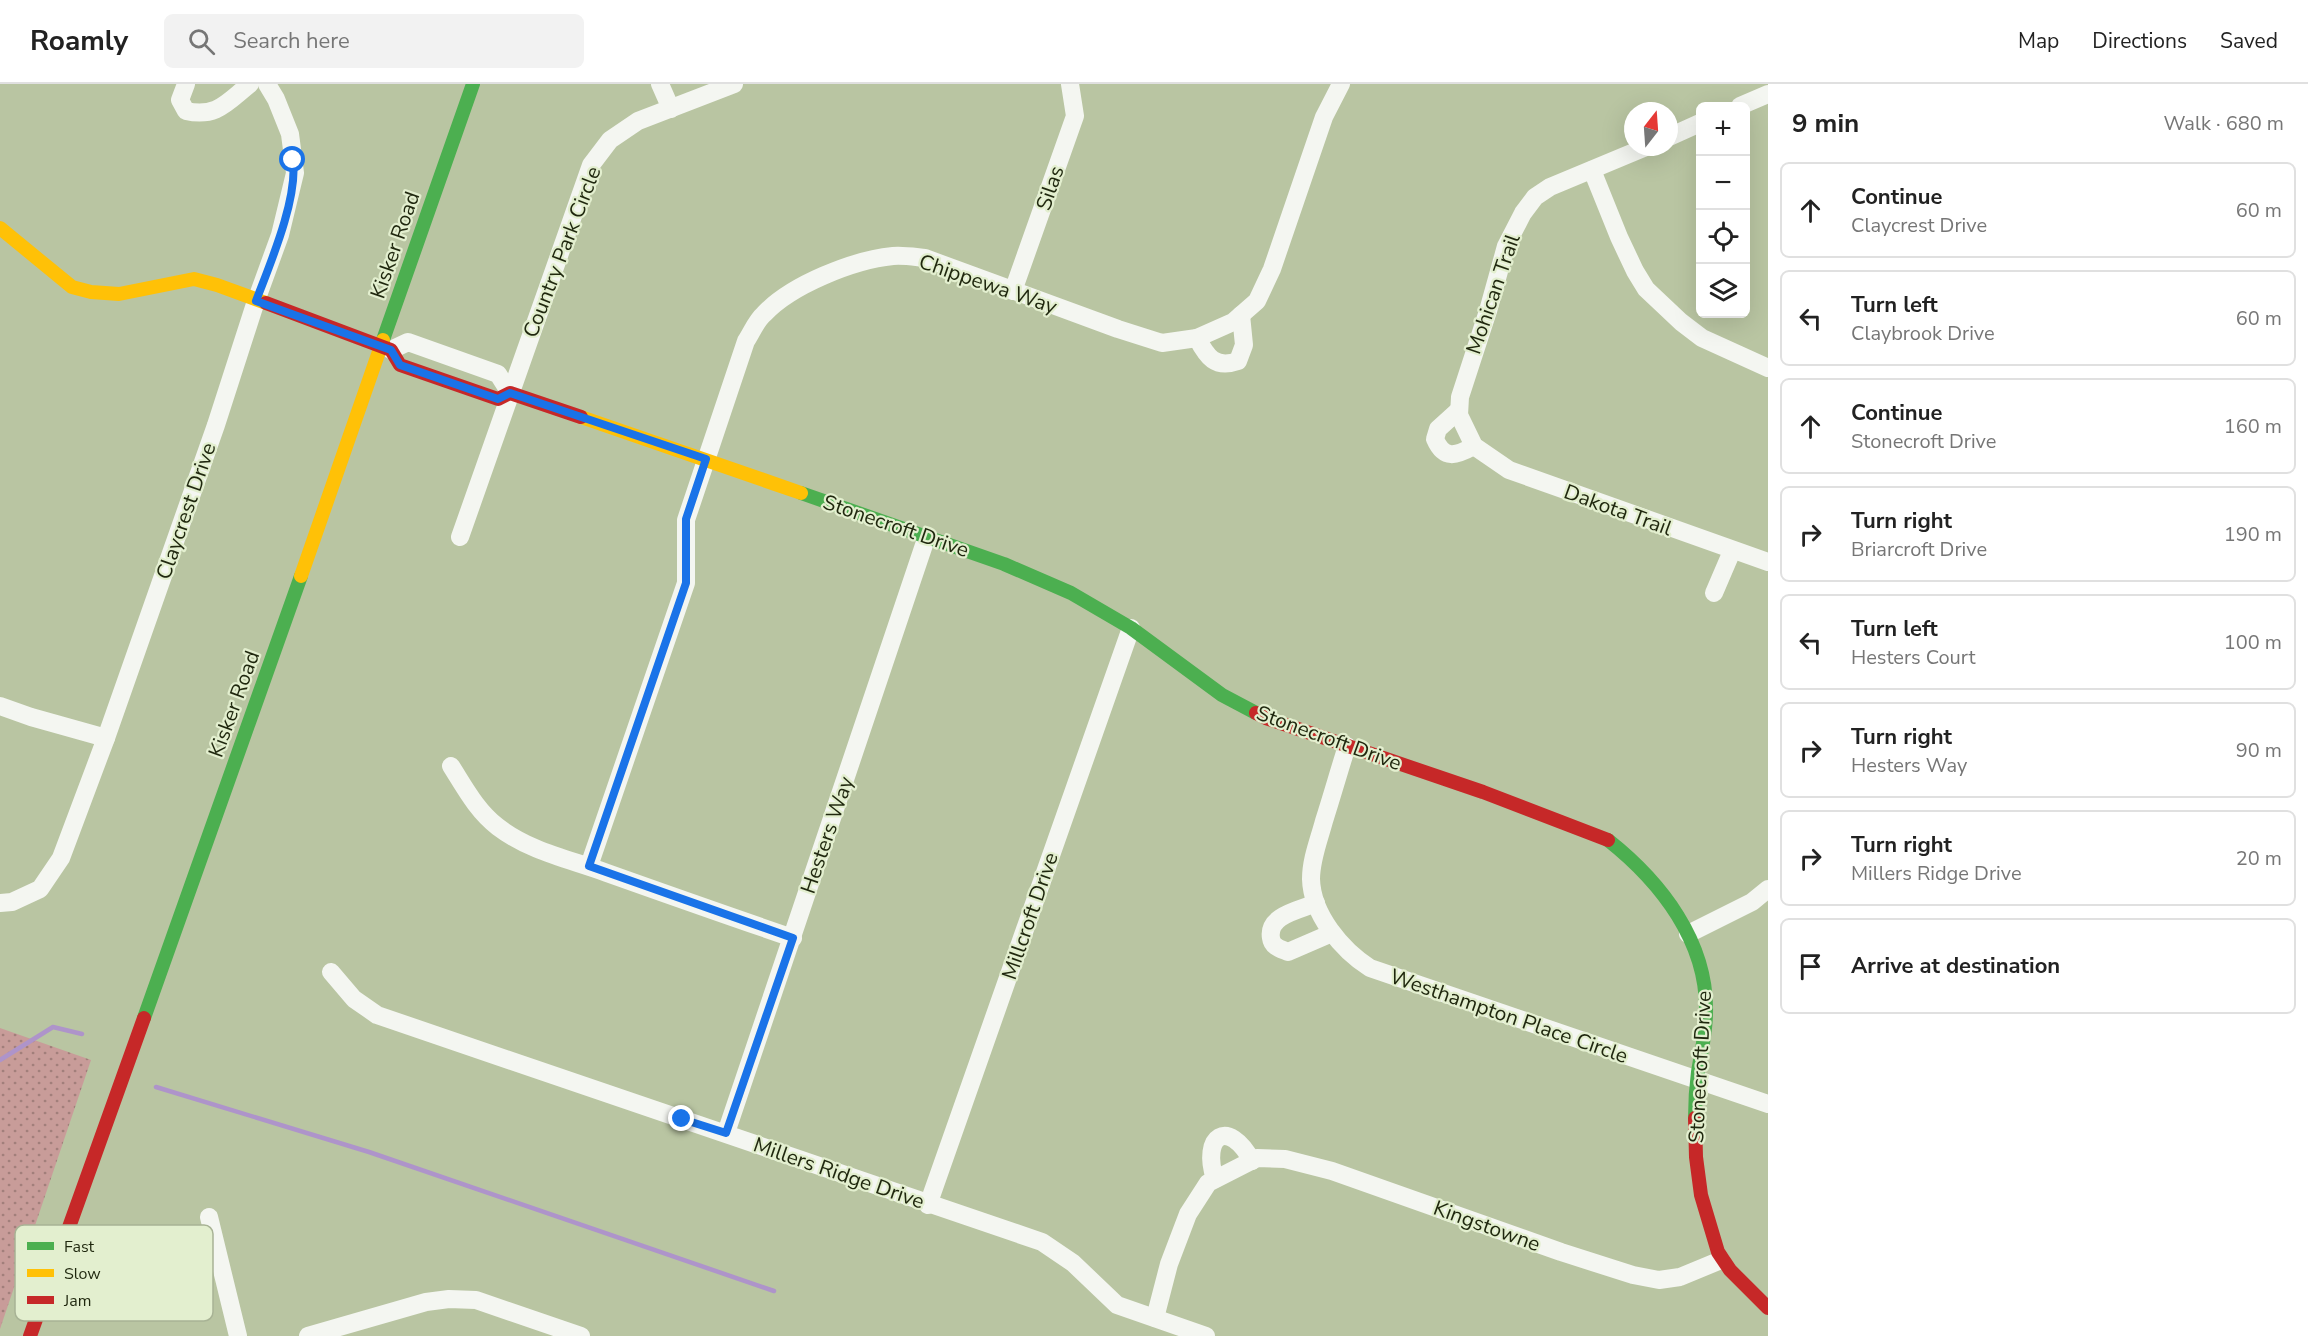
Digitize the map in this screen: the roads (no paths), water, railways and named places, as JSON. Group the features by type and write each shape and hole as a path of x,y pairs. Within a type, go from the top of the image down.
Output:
{"street":[{"path":"186,84 180,100 186,111 200,114 214,112 250,84"},
{"name":"Claycrest Drive","path":"0,903 12,902 40,889 61,858 106,738 280,235 295,173 290,134 276,99 267,84"},
{"name":"Kisker Road","path":"70,1225 386,348 473,84"},
{"path":"660,84 671,109"},
{"name":"Country Park Circle","path":"460,537 591,165 610,140 639,121 734,84"},
{"name":"Silas","path":"1014,291 1075,116 1070,84"},
{"name":"Chippewa Way","path":"589,866 686,583 686,519 746,341 761,316 784,297 823,277 860,264 893,256 925,258 1162,343 1197,338 1233,322 1257,302 1272,269 1324,117 1341,84"},
{"path":"1749,102 1768,94"},
{"path":"1678,133 1696,125"},
{"name":"Mohican Trail","path":"1474,446 1459,415 1460,397 1506,246 1523,213 1535,197 1550,187 1625,156"},
{"path":"1592,170 1623,245 1646,289 1702,338 1768,368"},
{"path":"0,228 72,288 118,294 194,279 217,285 386,348"},
{"path":"1197,338 1206,354 1219,363 1229,364 1238,361 1244,345 1241,315"},
{"name":"Stonecroft Drive","path":"386,348 408,342 498,374 510,393 1004,564 1071,593 1131,628 1222,695 1266,718 1504,799 1604,837 1654,882 1670,902 1698,954 1707,1005 1697,1081 1694,1133 1697,1182 1707,1220 1722,1260 1768,1308"},
{"path":"1460,410 1438,429 1435,439 1438,447 1447,454 1459,454 1474,446"},
{"name":"Dakota Trail","path":"1474,446 1509,470 1768,562"},
{"name":"Hesters Way","path":"726,1133 927,537"},
{"path":"1714,593 1732,551"},
{"name":"Millcroft Drive","path":"928,1205 1131,628"},
{"path":"0,706 106,738"},
{"name":"Westhampton Place Circle","path":"1347,746 1313,857 1311,881 1316,903 1336,941 1354,958 1370,968 1768,1104"},
{"path":"451,766 475,804 497,826 524,844 552,856 589,866 793,938"},
{"path":"1688,934 1752,902 1768,889"},
{"path":"1316,903 1281,917 1274,923 1270,934 1272,943 1288,952 1332,933"},
{"name":"Millers Ridge Drive","path":"331,972 354,999 378,1015 726,1133 928,1205 1042,1242 1073,1263 1117,1305 1206,1336"},
{"path":"1215,1179 1210,1165 1210,1153 1216,1139 1221,1136 1228,1135 1237,1140 1252,1161"},
{"name":"Kingstowne","path":"1155,1318 1170,1264 1188,1214 1208,1184 1257,1158 1304,1162 1633,1275 1659,1280 1680,1277 1722,1260"},
{"path":"209,1217 211,1225"},
{"path":"213,1233 238,1336"},
{"path":"308,1336 426,1302 449,1299 476,1300 510,1310 572,1335"},
{"name":"Kisker Road","path":"30,1336 35,1321"}],"waterway":[{"path":"0,1060 53,1027 82,1034"},
{"path":"156,1087 369,1152 774,1291"}]}
